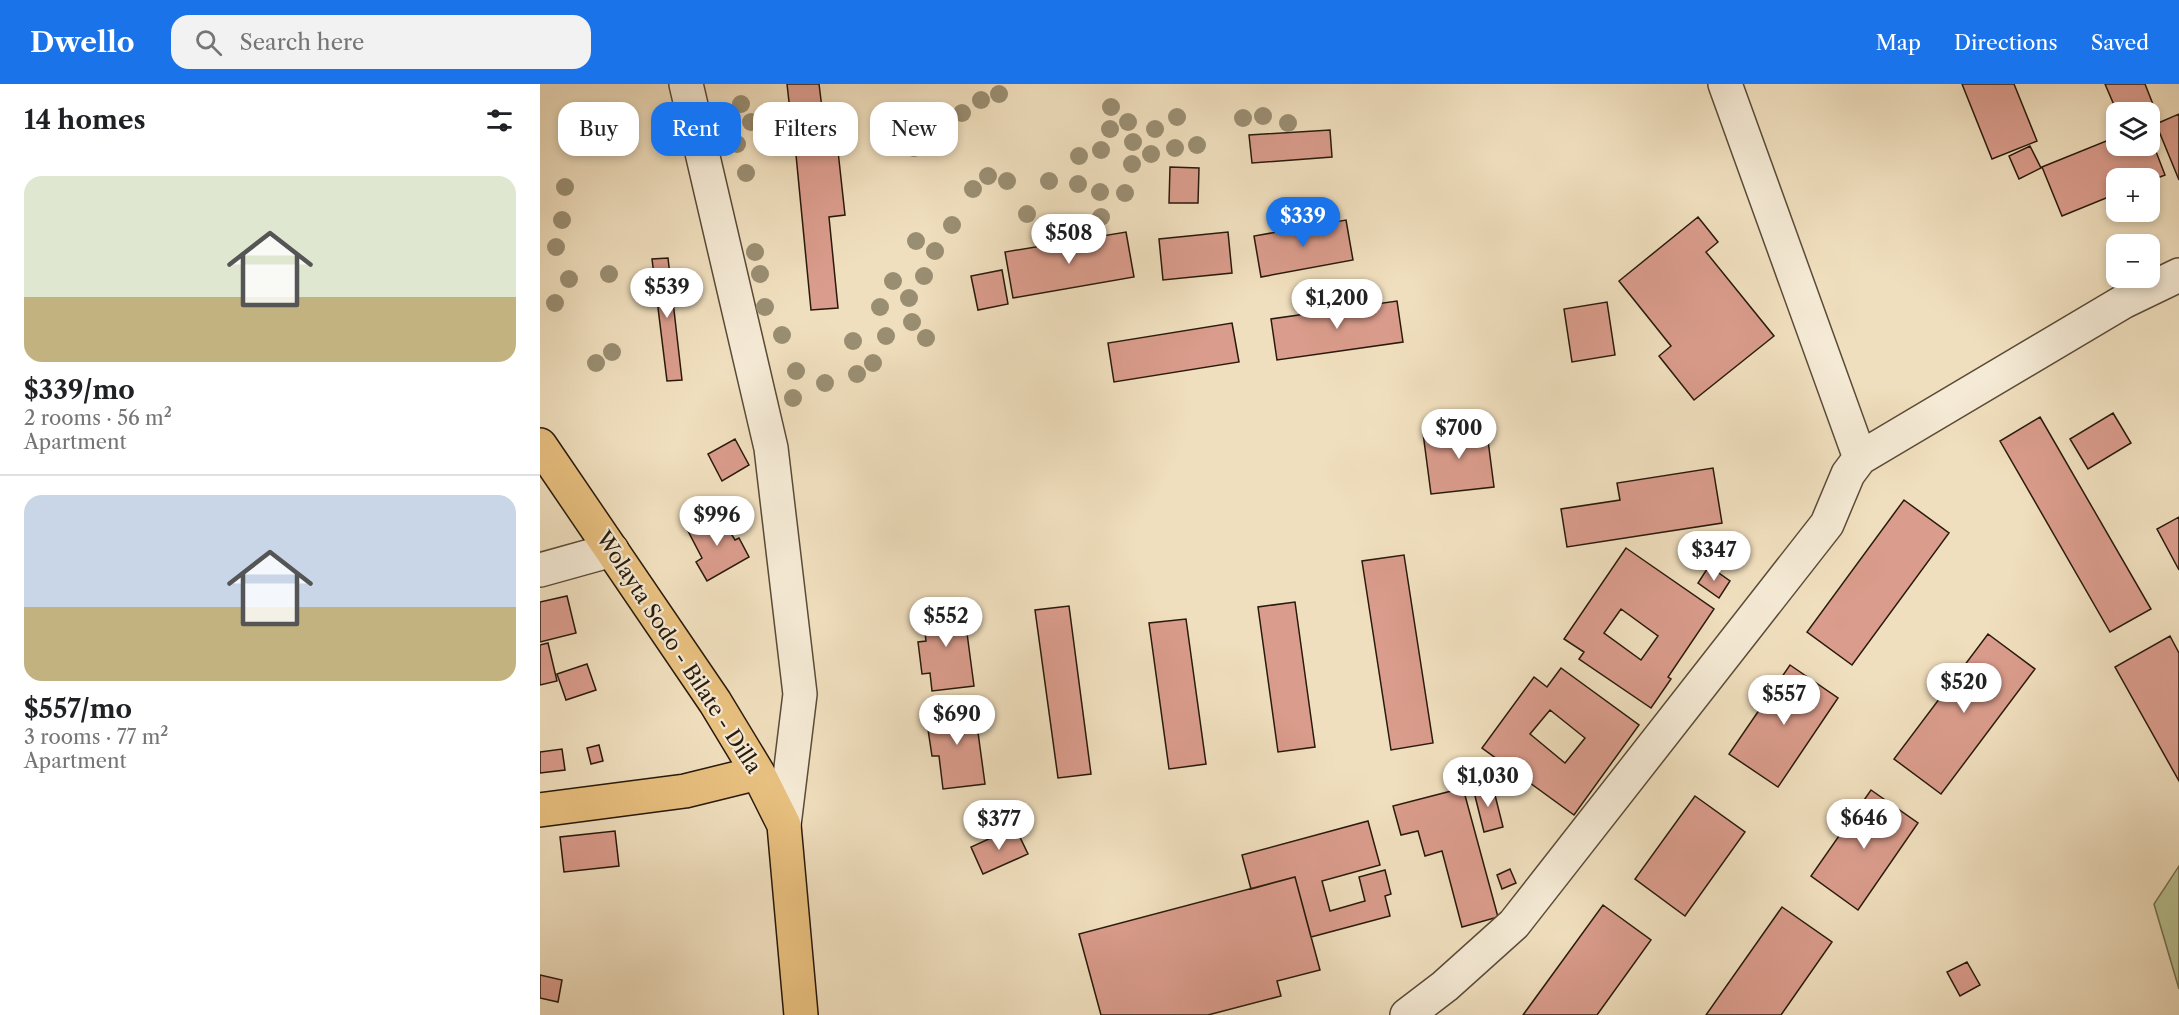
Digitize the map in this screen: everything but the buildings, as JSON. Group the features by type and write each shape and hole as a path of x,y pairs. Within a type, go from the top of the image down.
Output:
{"main road":[{"name":"Wolayta Sodo - Bilate - Dilla","path":"540,445 715,702 758,772 784,825 801,1015"},
{"path":"540,810 685,791 758,772"}],"street":[{"path":"686,84 771,448 800,694 784,825"},
{"path":"1725,84 1860,458"},
{"path":"1407,1015 1445,986 1515,924 1827,524 1848,474 1860,458 2123,302 2179,275"},
{"path":"540,570 612,550"}],"green space":[{"path":"2179,866 2179,989 2154,904"}]}
